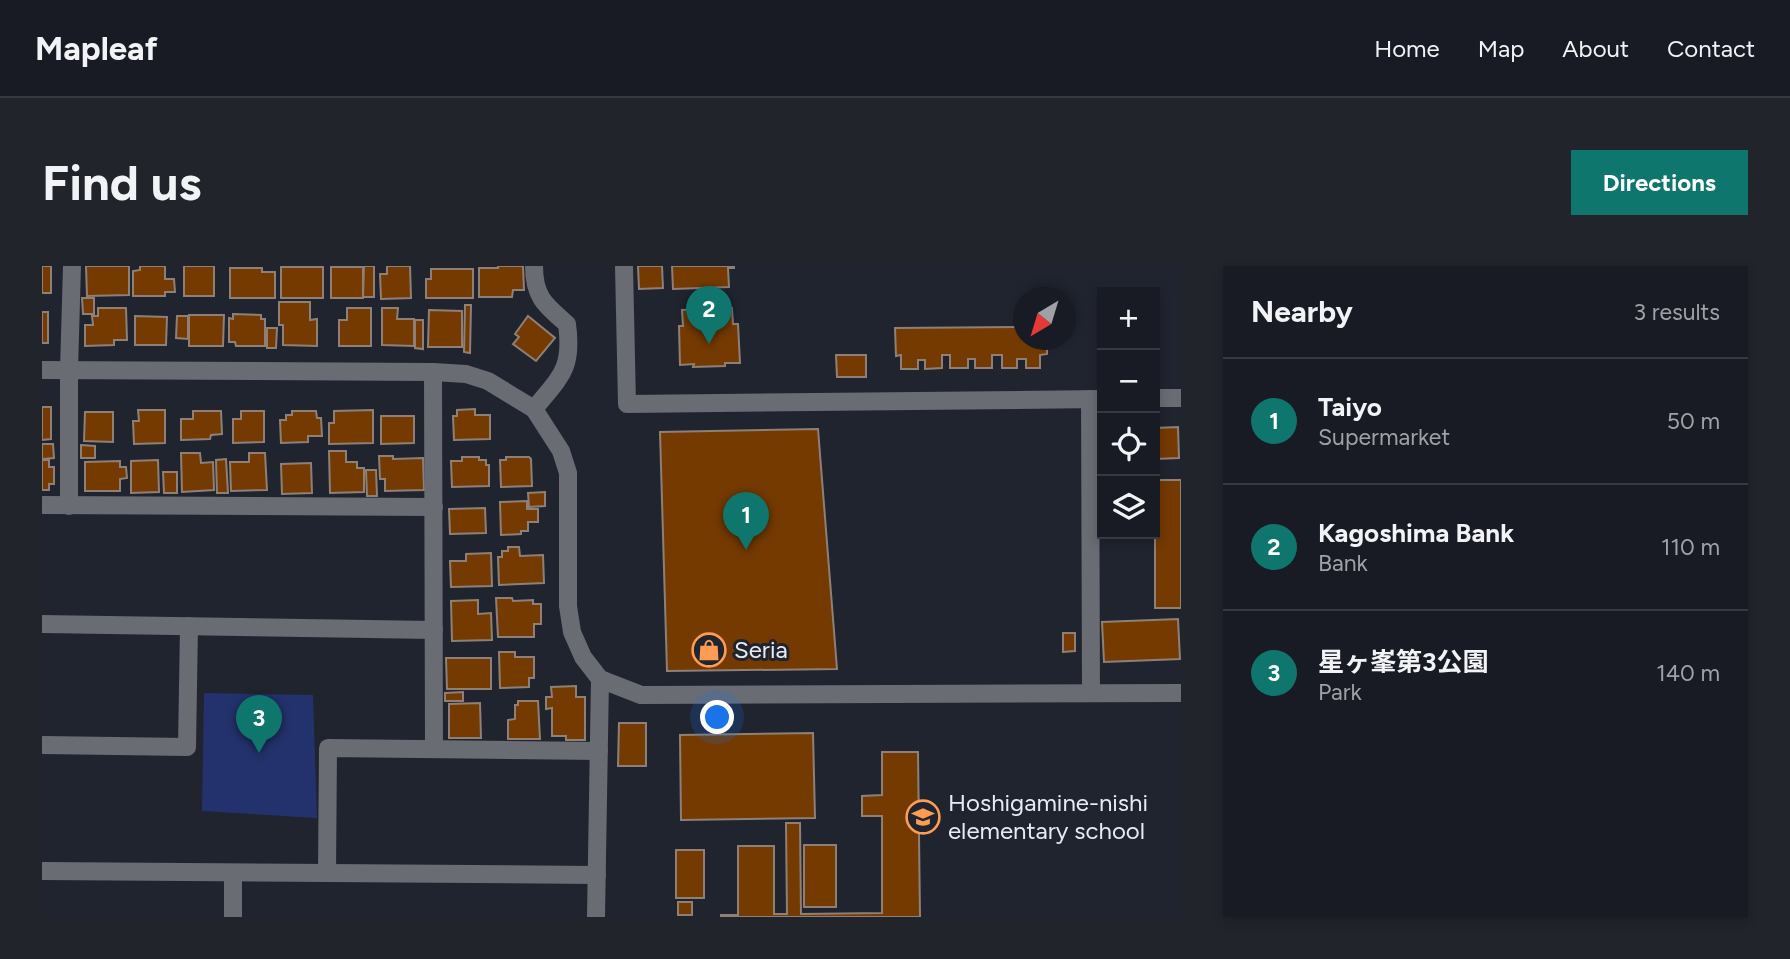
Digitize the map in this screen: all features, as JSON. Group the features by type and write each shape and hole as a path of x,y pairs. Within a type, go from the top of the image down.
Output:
{"street":[{"path":"69,506 72,266"},
{"path":"534,266 537,292 544,304 567,324 569,348 569,356 561,375 534,409"},
{"path":"624,266 627,404 1096,399 1091,693"},
{"path":"42,370 433,372 466,374 488,381 534,409 561,450 568,473 568,606 572,632 583,657 600,679 641,695 1181,693"},
{"path":"433,372 434,750"},
{"path":"1160,398 1181,398"},
{"path":"42,505 433,507"},
{"path":"42,624 434,630"},
{"path":"42,745 187,747 189,626"},
{"path":"596,917 600,679"},
{"path":"327,873 328,748 599,751"},
{"path":"42,871 597,875"},
{"path":"233,873 233,917"}],"shaded area":[{"path":"204,693 313,695 317,818 202,811"}],"building":[{"path":"42,266 51,266 51,293 42,293"},
{"path":"86,266 129,266 129,295 87,296"},
{"path":"140,266 165,266 165,279 174,279 175,292 165,292 165,296 133,296 133,271 140,270"},
{"path":"184,266 214,266 214,296 184,296"},
{"path":"364,266 374,266 374,297 363,297"},
{"path":"387,266 410,266 411,298 381,299 380,274 387,274"},
{"path":"523,266 524,290 513,290 512,297 479,297 479,268"},
{"path":"638,266 662,266 663,288 639,289"},
{"path":"672,266 734,268 728,268 729,287 673,289"},
{"path":"281,267 323,267 323,298 281,298"},
{"path":"331,267 363,267 363,298 331,298"},
{"path":"230,268 262,268 262,272 275,272 275,298 230,298"},
{"path":"431,269 473,269 473,298 426,298 426,279 431,279"},
{"path":"82,298 94,298 94,314 83,314"},
{"path":"279,302 310,302 310,320 317,319 317,346 283,345 283,325 279,325"},
{"path":"465,305 471,305 470,353 464,352"},
{"path":"98,308 126,308 127,340 114,340 114,345 85,346 85,325 93,325 92,316 98,316"},
{"path":"347,308 371,308 371,346 339,346 339,320 347,320"},
{"path":"382,308 398,308 397,319 414,319 414,346 382,345"},
{"path":"732,308 733,324 738,324 740,363 725,363 725,366 680,365 679,326 683,326 682,310"},
{"path":"429,310 462,311 462,347 428,347"},
{"path":"42,312 48,312 48,343 42,343"},
{"path":"233,314 261,315 261,319 265,319 265,346 236,346 235,342 229,342 229,318 233,319"},
{"path":"189,315 224,315 223,346 189,346"},
{"path":"135,316 167,317 166,345 135,345"},
{"path":"177,316 188,316 188,339 176,338"},
{"path":"528,316 555,338 536,361 513,344 519,337 515,334"},
{"path":"415,320 423,320 423,349 415,348"},
{"path":"1013,327 1013,350 1047,350 1047,354 1040,355 1040,368 1026,368 1026,359 1017,359 1017,368 1002,368 1002,355 992,355 992,368 975,368 975,359 968,359 968,368 950,368 950,355 942,355 942,368 925,369 925,360 918,360 918,369 901,369 901,355 896,356 895,328"},
{"path":"267,328 277,328 276,348 267,348"},
{"path":"836,355 866,355 866,377 837,377"},
{"path":"42,407 51,407 51,439 42,440"},
{"path":"475,409 475,415 490,415 490,439 454,440 453,416 457,416 457,410"},
{"path":"138,410 165,410 165,443 134,444 133,421 139,421"},
{"path":"373,410 373,443 329,444 329,423 334,423 334,411"},
{"path":"193,411 221,411 222,434 211,435 210,439 181,440 181,419 193,419"},
{"path":"241,411 264,411 264,442 233,443 233,419 241,419"},
{"path":"292,411 316,411 317,418 321,418 322,436 308,436 308,442 281,443 280,420 286,420 286,415 292,415"},
{"path":"85,412 113,412 113,442 84,441"},
{"path":"381,416 414,416 414,443 381,444"},
{"path":"1178,427 1179,458 1160,459 1160,428"},
{"path":"818,429 837,669 667,671 660,432"},
{"path":"42,444 53,444 54,458 42,459"},
{"path":"81,445 95,446 95,458 81,458"},
{"path":"329,451 346,451 346,462 357,462 357,468 364,468 364,492 330,493"},
{"path":"181,453 200,453 201,463 213,462 214,490 182,492"},
{"path":"249,453 265,453 267,490 231,491 230,462 249,462"},
{"path":"379,456 393,456 393,459 423,458 424,490 385,491 385,479 380,479"},
{"path":"462,457 479,457 479,460 486,460 486,465 489,465 489,486 452,487 451,461 462,461"},
{"path":"506,457 531,459 532,486 501,487 500,460 506,460"},
{"path":"226,459 228,493 217,493 216,460"},
{"path":"42,460 49,460 49,467 54,467 54,484 49,484 49,490 42,490"},
{"path":"158,460 159,492 131,493 131,461"},
{"path":"120,461 120,467 126,467 127,478 120,479 120,491 85,491 85,462"},
{"path":"311,463 312,493 282,494 281,464"},
{"path":"366,470 376,470 377,496 367,496"},
{"path":"163,472 177,472 177,493 164,493"},
{"path":"1160,480 1181,480 1181,608 1155,608 1155,539 1160,539"},
{"path":"545,492 545,506 529,507 528,493"},
{"path":"527,501 527,509 538,509 538,522 528,522 528,531 521,531 521,534 501,535 500,502"},
{"path":"485,508 486,533 450,534 449,509"},
{"path":"508,547 519,547 520,556 543,555 544,583 499,585 498,557 502,557 502,551 508,551"},
{"path":"491,553 492,586 451,587 450,561 466,561 466,554"},
{"path":"496,598 533,600 533,604 541,604 541,624 534,624 534,637 498,637"},
{"path":"478,600 478,614 491,613 492,640 452,641 451,601"},
{"path":"1178,619 1180,659 1104,662 1102,622"},
{"path":"1063,633 1075,633 1075,651 1063,652"},
{"path":"499,652 515,652 515,657 534,657 534,678 529,678 529,687 500,688"},
{"path":"446,658 491,658 491,689 447,689"},
{"path":"576,686 576,697 585,697 585,740 566,740 566,736 552,736 552,708 546,709 546,697 552,697 551,687"},
{"path":"463,692 463,701 445,701 445,693"},
{"path":"518,701 538,701 540,739 508,739 508,720 515,719 515,705 518,705"},
{"path":"480,703 481,738 449,738 449,704"},
{"path":"619,723 646,723 646,766 618,766"},
{"path":"813,733 815,818 681,820 680,735"},
{"path":"882,752 918,752 920,917 721,917 738,915 738,846 774,846 774,914 787,914 786,823 800,823 801,914 882,913 882,816 862,816 862,796 882,795"},
{"path":"804,845 836,845 836,907 804,907"},
{"path":"676,850 704,850 704,898 676,898"},
{"path":"678,902 692,902 692,915 678,915"}],"place":[{"name":"Kagoshima Bank","path":"709,344"},
{"name":"Taiyo","path":"746,550"},
{"name":"Seria","path":"709,650"},
{"name":"星ヶ峯第3公園","path":"259,753"},
{"name":"Hoshigamine-nishi elementary school","path":"923,817"}]}
